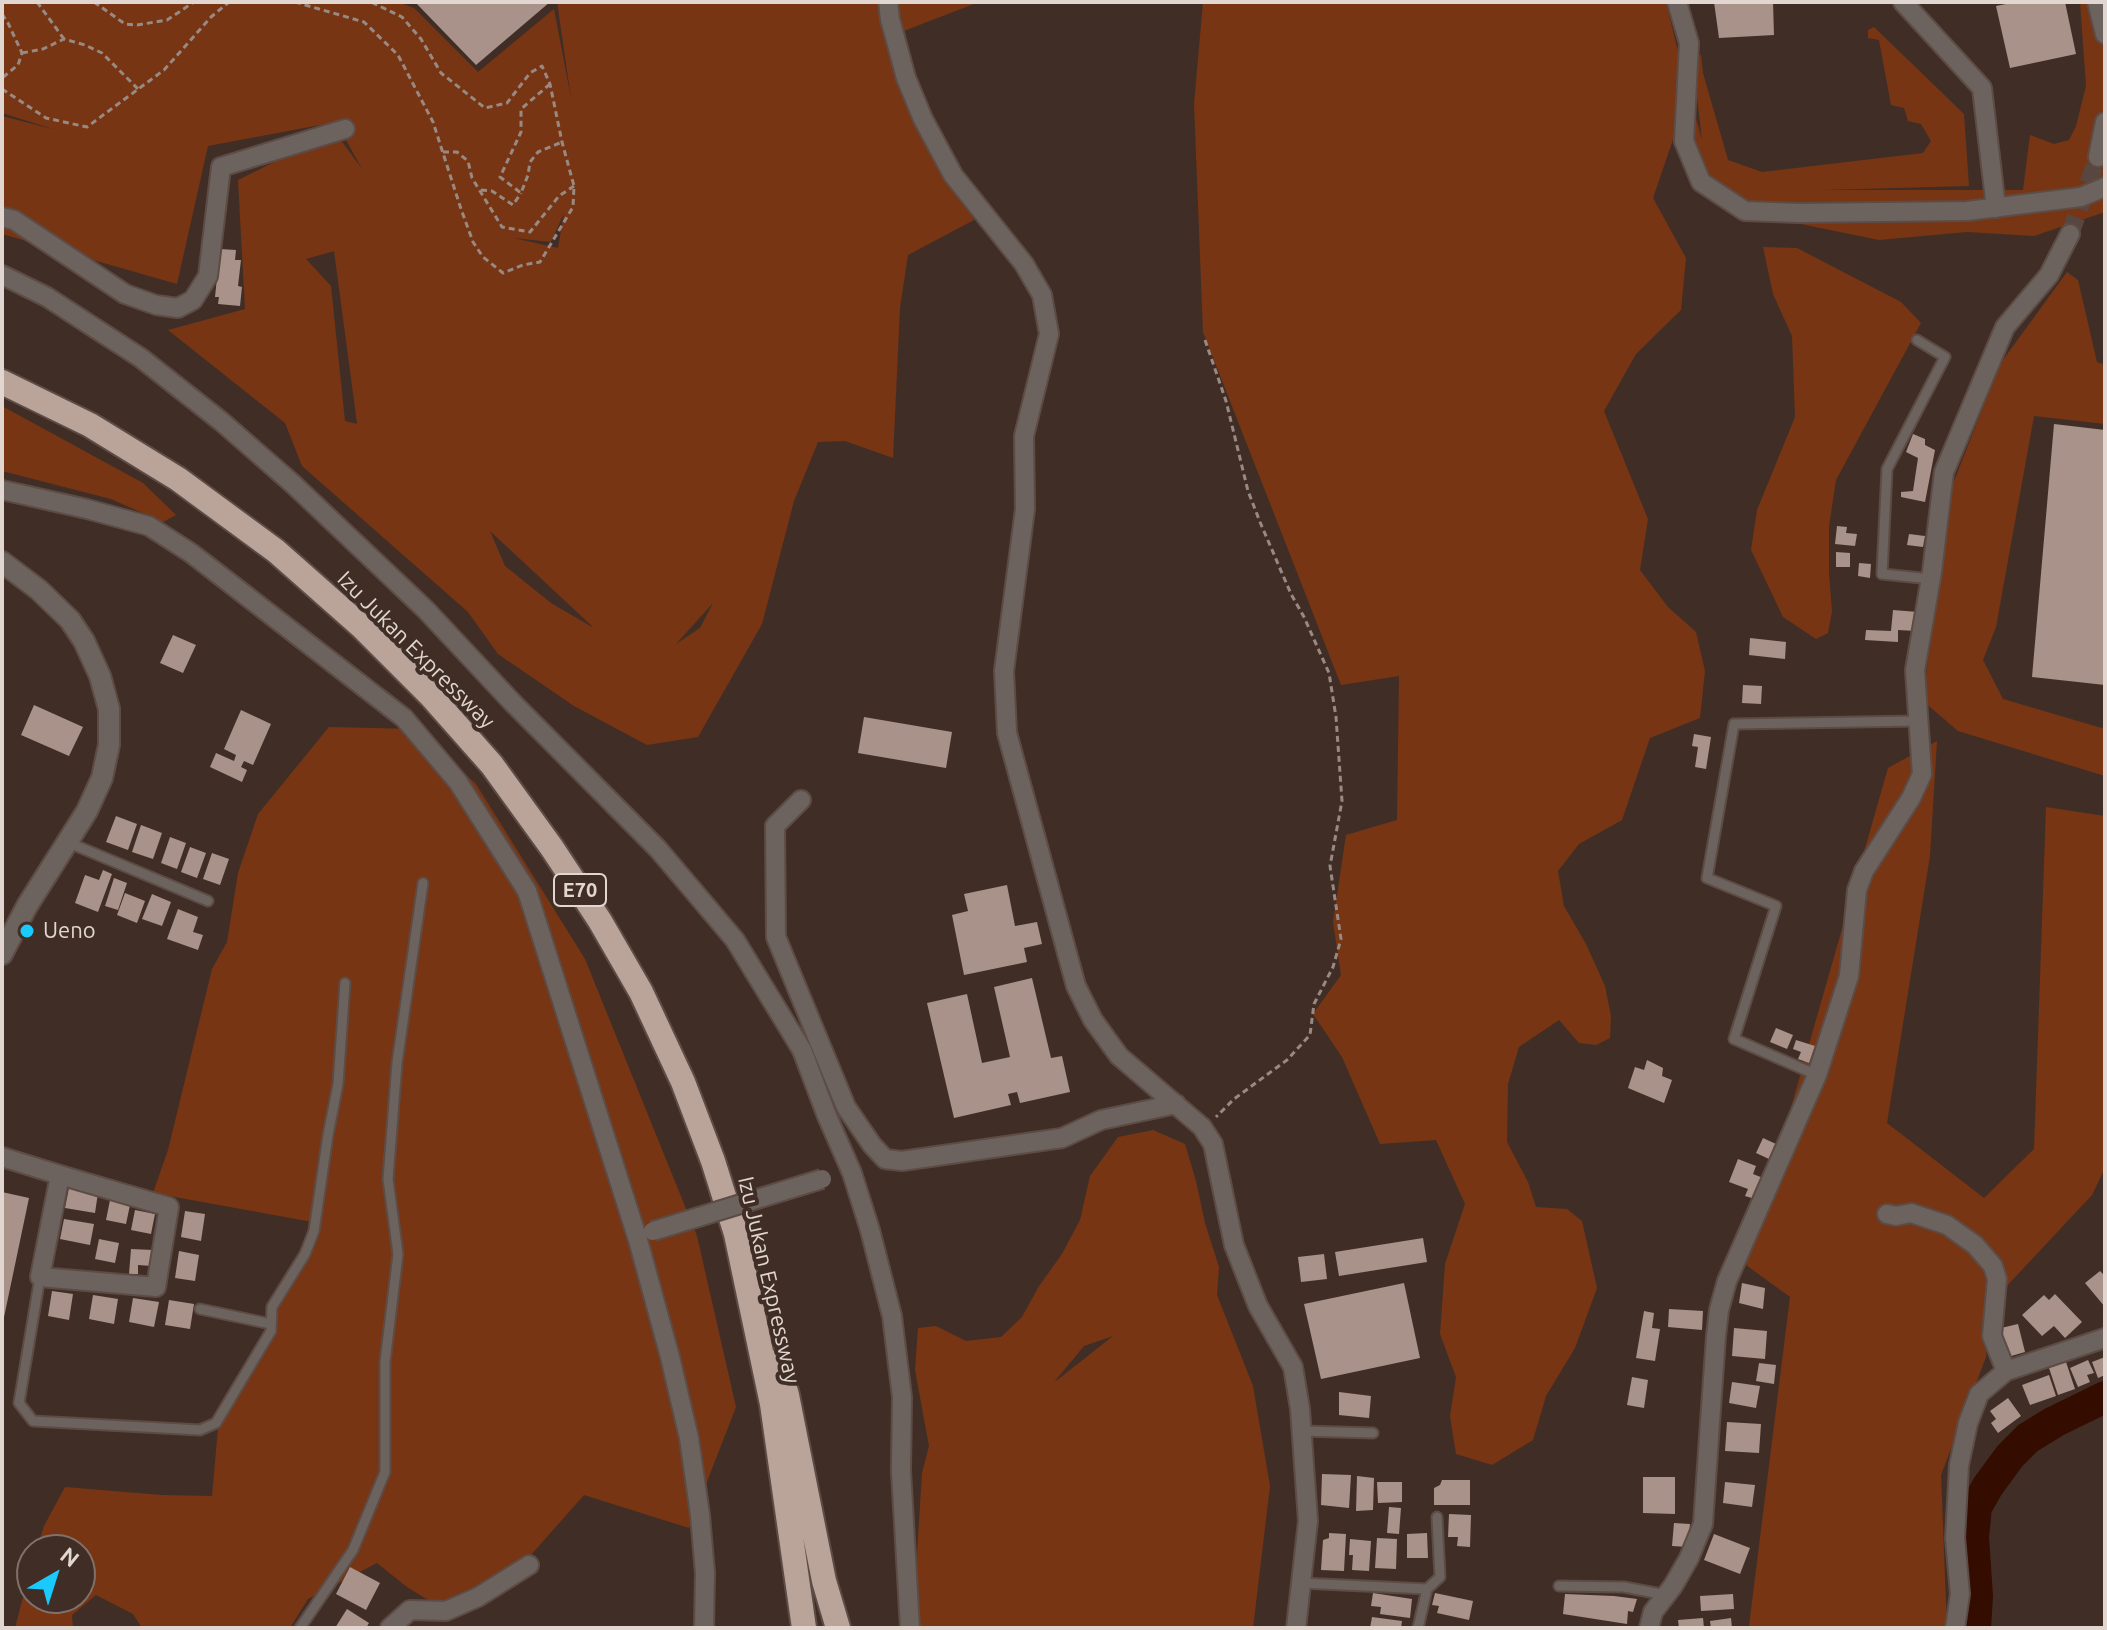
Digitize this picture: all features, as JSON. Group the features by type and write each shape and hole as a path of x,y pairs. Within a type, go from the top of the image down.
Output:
{"highway":[{"name":"Izu Jukan Expressway","path":"2,382 90,425 178,479 276,551 362,627 431,696 492,765 600,921 641,992 683,1082 736,1234 772,1404 804,1628"},
{"name":"Izu Jukan Expressway","path":"2,392 84,433 172,487 265,557 354,634 424,704 483,771 542,851 590,926 630,998 673,1089 722,1239 757,1404 791,1628"},
{"path":"736,1234 787,1395 824,1581 838,1628"}],"street":[{"path":"888,2 906,78 923,119 953,175 1024,264 1042,295 1049,334 1024,436 1025,509 1004,671 1007,733 1076,986 1093,1020 1119,1056 1202,1127 1213,1144 1234,1245 1258,1306 1293,1367 1300,1409 1308,1521 1296,1628"},
{"path":"1677,2 1689,43 1684,141 1701,182 1745,211 1967,211 2081,197 2105,187"},
{"path":"1903,2 1982,88 1996,208"},
{"path":"2097,2 2105,34"},
{"path":"2098,157 2105,122"},
{"path":"2,217 14,220 125,294 156,305 178,308 193,300 208,276 221,167 345,129"},
{"path":"1649,1628 1653,1612 1689,1558 1703,1524 1716,1336 1727,1281 1817,1075 1849,976 1857,890 1864,871 1911,798 1922,774 1915,670 1931,579 1944,472 2005,327 2049,275 2070,234"},
{"path":"2,275 47,297 141,358 222,422 293,484 426,610 658,849 735,940 802,1050 852,1173 892,1316 902,1397 901,1471 910,1628"},
{"path":"2,490 149,526 191,553 404,718 458,782 527,891 646,1235 689,1438 703,1544 704,1628"},
{"path":"2,563 39,590 70,620 100,676 109,709 109,745 102,778 87,811 27,906 2,954"},
{"path":"801,800 775,826 776,937 846,1107 885,1159 902,1161 1062,1138 1101,1120 1176,1104"},
{"path":"827,1116 846,1107"},
{"path":"2,1157 169,1207 156,1287 40,1277 60,1175"},
{"path":"646,1235 822,1179 852,1173"},
{"path":"1887,1214 1911,1213 1947,1225 1975,1245 1993,1266 1997,1279 1992,1336 2006,1371"},
{"path":"1956,1627 1960,1594 1955,1538 1959,1465 1968,1423 1979,1394 2006,1371 2105,1338"},
{"path":"390,1628 410,1610 446,1611 468,1602 529,1565"}],"lane":[{"path":"1917,340 1945,357 1887,469 1882,574 1931,579"},
{"path":"1817,1075 1734,1039 1776,906 1707,878 1734,724 1918,721"},
{"path":"67,842 208,901"},
{"path":"300,1628 353,1550 385,1472 385,1362 398,1254 388,1179 397,1063 423,883"},
{"path":"40,1277 19,1403 33,1421 200,1430 216,1423 271,1331 272,1307 305,1254 314,1231 338,1084 345,983"},
{"path":"200,1309 271,1324"},
{"path":"1302,1431 1373,1433"},
{"path":"1418,1628 1427,1589 1440,1577 1437,1517"},
{"path":"1301,1583 1427,1589"},
{"path":"1559,1586 1624,1587 1666,1595"}],"path":[{"path":"37,2 64,39 102,53 139,90"},
{"path":"94,2 125,24 137,25 167,20 194,2"},
{"path":"2,89 46,118 87,127 164,70 211,17 229,2"},
{"path":"279,2 295,2 364,22 398,55 433,122 473,242 483,257 503,273 540,262 573,207 574,186 550,84 542,66 530,73 507,103 485,108 441,73 421,39 402,17 371,2"},
{"path":"2,14 22,53 18,65 2,78"},
{"path":"22,53 43,49 64,39"},
{"path":"521,193 500,177 521,132 521,109 550,84"},
{"path":"481,190 492,191 513,205 521,193 530,162 538,152 562,142"},
{"path":"442,152 457,152 468,161 472,178 502,227 530,232 559,196 574,186"},
{"path":"1202,1127 1287,1060 1310,1035 1314,1004 1333,967 1341,939 1330,866 1342,801 1336,717 1329,673 1291,594 1248,491 1226,401 1205,340"}],"shaded area":[{"path":"2,2 398,2 414,8 478,72 554,9 571,98 557,2 979,2 896,34 919,109 974,220 908,255 900,308 893,458 845,441 818,442 794,501 762,624 698,737 647,745 574,706 498,654 468,612 302,466 285,423 168,330 245,309 238,180 335,132 362,169 336,122 208,146 177,284 2,234 2,116 56,130 2,113","holes":["564,213 558,248 514,238 551,242","334,251 357,424 345,421 331,286 306,259","490,531 592,627 551,603 505,566","713,603 700,628 676,644"]},
{"path":"1203,2 1666,2 1702,140 1693,63 1701,54 1703,73 1728,160 1762,172 1923,153 1931,141 1921,124 1908,121 1904,108 1891,105 1879,40 1868,38 1868,30 1874,27 1964,114 1969,186 1822,190 2023,190 2030,135 2054,144 2069,140 2076,126 2086,86 2080,2 2105,2 2105,212 2034,236 1967,232 1879,240 1747,213 1702,185 1681,116 1653,198 1686,258 1681,310 1636,354 1604,411 1648,519 1640,570 1668,607 1696,632 1705,671 1700,718 1650,738 1622,820 1579,844 1558,871 1564,906 1605,986 1611,1016 1610,1038 1596,1045 1579,1043 1559,1020 1519,1047 1508,1084 1507,1142 1528,1182 1536,1207 1567,1209 1582,1221 1597,1288 1575,1348 1546,1396 1533,1440 1492,1465 1456,1454 1450,1416 1456,1377 1440,1334 1445,1264 1465,1204 1436,1140 1380,1144 1342,1057 1313,1014 1341,975 1333,922 1346,835 1397,820 1399,676 1341,685 1203,332 1194,104"},
{"path":"1763,247 1797,248 1901,302 1921,323 1836,480 1829,526 1832,611 1828,633 1816,639 1783,617 1751,550 1757,510 1795,417 1792,336 1773,294"},
{"path":"2067,272 2078,280 2097,362 2105,365 2105,424 2034,416 1996,627 1983,660 2003,699 2105,729 2105,776 1958,731 1923,701 1947,499 2000,364"},
{"path":"2,406 143,483 176,515 163,522 111,499 2,471"},
{"path":"329,727 415,729 476,784 585,959 697,1236 736,1407 689,1528 584,1495 522,1565 446,1611 407,1587 377,1563 308,1599 290,1628 142,1628 133,1614 96,1595 96,1534 41,1534 65,1487 212,1496 218,1428 318,1223 153,1193 168,1150 212,969 227,942 238,873 258,814"},
{"path":"1937,741 1930,856 1887,1123 1984,1198 2034,1149 2046,807 2105,816 2105,1168 2092,1195 1989,1305 1986,1357 1941,1475 1947,1628 1749,1626 1790,1297 1746,1265 1888,768"},
{"path":"1153,1130 1185,1144 1219,1267 1217,1295 1253,1386 1270,1486 1253,1628 919,1628 915,1586 922,1473 929,1446 915,1370 918,1328 936,1326 966,1341 1001,1337 1022,1317 1080,1220 1090,1176 1118,1137","holes":["1113,1336 1056,1381 1084,1346"]},
{"path":"19,1614 73,1614 73,1628 15,1628"}],"building":[{"path":"415,2 550,2 476,65"},
{"path":"1714,2 1773,2 1774,35 1719,38"},
{"path":"2016,2 2065,2 2076,54 2010,68 1996,6"},
{"path":"220,249 236,250 235,260 241,260 238,286 242,287 240,306 218,304 219,297 215,297"},
{"path":"2054,424 2105,430 2105,685 2032,677"},
{"path":"1913,434 1925,439 1925,445 1935,450 1925,502 1901,497 1901,492 1913,491 1918,458 1906,452"},
{"path":"1837,526 1847,527 1846,533 1857,534 1855,546 1835,544"},
{"path":"1909,534 1925,536 1923,547 1907,545"},
{"path":"1836,552 1850,553 1850,567 1836,567"},
{"path":"1859,563 1871,564 1870,578 1858,576"},
{"path":"1893,610 1918,612 1916,631 1898,630 1898,642 1865,640 1866,630 1891,631"},
{"path":"173,635 196,645 183,673 160,663"},
{"path":"1750,638 1786,642 1785,659 1749,655"},
{"path":"1743,685 1762,686 1761,704 1742,703"},
{"path":"34,705 83,727 69,756 21,735"},
{"path":"241,710 271,724 253,765 244,761 241,767 247,770 242,782 210,767 216,753 234,761 236,755 224,749"},
{"path":"864,717 952,732 946,768 858,753"},
{"path":"1694,734 1711,737 1706,769 1695,767 1698,747 1692,746"},
{"path":"116,816 137,824 128,850 106,842"},
{"path":"141,825 162,833 153,859 132,852"},
{"path":"170,837 186,843 177,869 161,863"},
{"path":"190,847 206,853 197,878 181,872"},
{"path":"212,853 229,859 220,885 203,879"},
{"path":"103,870 112,874 98,912 75,903 85,875 99,880"},
{"path":"114,878 127,883 118,910 105,906"},
{"path":"1007,885 1015,926 1037,922 1042,944 1024,948 1027,962 964,975 952,915 968,911 964,894"},
{"path":"125,893 145,901 137,923 117,915"},
{"path":"152,894 171,902 162,926 142,919"},
{"path":"178,909 198,917 193,932 203,935 198,950 167,939"},
{"path":"1032,978 1051,1058 1062,1056 1070,1092 1020,1103 1017,1092 1008,1094 1011,1105 954,1118 927,1003 967,994 982,1063 1010,1057 994,987"},
{"path":"1776,1028 1793,1035 1787,1049 1770,1042"},
{"path":"1796,1040 1815,1046 1809,1063 1798,1059 1801,1052 1793,1049"},
{"path":"1647,1060 1663,1068 1662,1076 1672,1080 1664,1103 1628,1088 1635,1067 1644,1070"},
{"path":"1763,1138 1776,1144 1769,1159 1756,1153"},
{"path":"1738,1159 1756,1166 1753,1174 1763,1178 1755,1199 1745,1196 1748,1189 1729,1182"},
{"path":"69,1188 98,1193 95,1213 65,1208"},
{"path":"2,1192 29,1198 3,1322 2,1322"},
{"path":"110,1200 130,1205 126,1224 106,1220"},
{"path":"135,1210 155,1214 151,1234 131,1230"},
{"path":"185,1211 205,1214 201,1241 181,1237"},
{"path":"64,1219 94,1224 90,1245 60,1239"},
{"path":"1423,1238 1427,1262 1339,1276 1335,1252"},
{"path":"99,1239 119,1243 115,1263 95,1259"},
{"path":"131,1249 153,1250 152,1266 138,1265 138,1274 129,1274"},
{"path":"179,1251 199,1255 195,1281 175,1278"},
{"path":"1324,1254 1327,1279 1301,1282 1298,1257"},
{"path":"2100,1271 2105,1276 2105,1307 2085,1283"},
{"path":"1404,1283 1420,1358 1321,1379 1304,1304"},
{"path":"1742,1283 1765,1288 1763,1309 1739,1303"},
{"path":"52,1291 73,1294 69,1320 48,1316"},
{"path":"2055,1294 2082,1322 2065,1338 2054,1326 2042,1336 2022,1315 2044,1295 2049,1300"},
{"path":"93,1295 118,1299 114,1324 89,1319"},
{"path":"133,1298 159,1302 154,1327 129,1322"},
{"path":"169,1300 194,1304 190,1329 165,1325"},
{"path":"1669,1309 1703,1311 1702,1330 1668,1327"},
{"path":"1644,1311 1654,1313 1652,1328 1660,1329 1655,1361 1636,1358"},
{"path":"2018,1324 2025,1352 2008,1357 2001,1328"},
{"path":"1734,1328 1767,1331 1765,1359 1732,1356"},
{"path":"2105,1357 2105,1375 2098,1378 2092,1362"},
{"path":"2088,1360 2094,1373 2087,1375 2090,1382 2078,1387 2070,1368"},
{"path":"2066,1362 2075,1389 2058,1395 2049,1368"},
{"path":"1759,1363 1776,1365 1774,1384 1756,1381"},
{"path":"2049,1375 2056,1396 2030,1405 2022,1385"},
{"path":"1632,1377 1648,1380 1644,1408 1627,1405"},
{"path":"1732,1382 1760,1386 1756,1408 1729,1403"},
{"path":"1339,1392 1371,1396 1369,1418 1339,1415"},
{"path":"2008,1398 2021,1416 1998,1433 1991,1423 1996,1419 1990,1411"},
{"path":"1727,1422 1761,1424 1759,1453 1725,1451"},
{"path":"1322,1474 1351,1475 1349,1508 1321,1505"},
{"path":"1357,1476 1374,1478 1373,1510 1356,1511"},
{"path":"1643,1477 1675,1477 1675,1514 1643,1513"},
{"path":"1442,1480 1470,1480 1470,1505 1434,1505 1434,1488"},
{"path":"1377,1482 1402,1482 1402,1502 1378,1503"},
{"path":"1725,1482 1755,1485 1752,1507 1723,1503"},
{"path":"1389,1507 1401,1508 1399,1534 1387,1533"},
{"path":"1449,1514 1471,1515 1470,1547 1457,1546 1458,1537 1448,1537"},
{"path":"1674,1523 1690,1524 1688,1547 1672,1546"},
{"path":"1329,1533 1346,1534 1344,1571 1321,1570 1323,1540 1329,1538"},
{"path":"1427,1533 1428,1558 1407,1558 1407,1534"},
{"path":"1714,1534 1750,1548 1740,1574 1704,1560"},
{"path":"1377,1538 1397,1539 1396,1569 1375,1568"},
{"path":"1350,1539 1371,1541 1369,1571 1352,1570"},
{"path":"350,1567 380,1583 366,1610 336,1594"},
{"path":"1373,1593 1412,1599 1410,1618 1380,1614 1381,1607 1371,1606"},
{"path":"1435,1593 1473,1601 1469,1620 1437,1613 1439,1606 1432,1605"},
{"path":"1565,1594 1637,1599 1633,1612 1628,1611 1627,1624 1563,1614"},
{"path":"1733,1594 1734,1609 1701,1611 1700,1596"},
{"path":"347,1609 369,1623 366,1628 335,1628"},
{"path":"1372,1617 1402,1621 1401,1628 1370,1628"},
{"path":"1703,1618 1704,1628 1679,1628 1678,1620"},
{"path":"1731,1618 1732,1628 1711,1628 1710,1621"}],"waterway":[{"path":"1975,1628 1977,1596 1973,1537 1976,1507 2010,1456 2028,1438 2105,1397"}],"tunnel":[{"path":"2070,234 2098,157"}],"place":[{"name":"Ueno","path":"27,931"}]}
